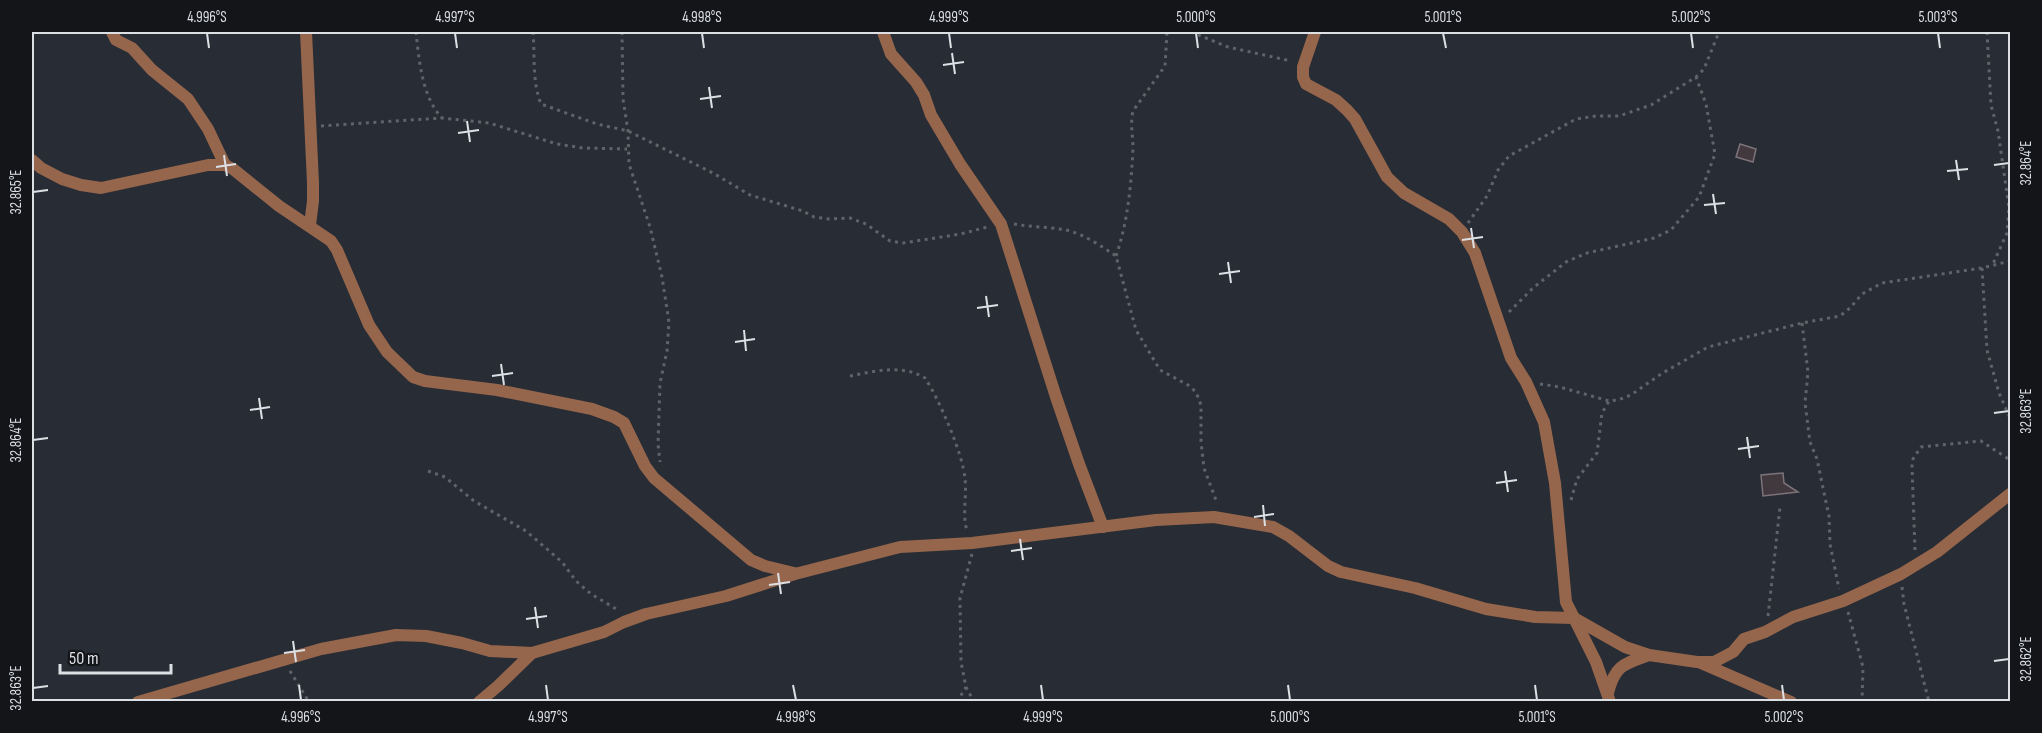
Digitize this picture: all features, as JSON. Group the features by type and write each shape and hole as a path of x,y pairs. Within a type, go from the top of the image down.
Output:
{"street":[{"path":"112,32 116,40 132,48 146,65 189,99 208,129 225,165"},
{"path":"306,32 313,201 309,225"},
{"path":"883,32 891,54 920,88 931,115 960,164 1001,224 1056,397 1104,527"},
{"path":"1315,32 1303,67 1306,84 1336,100 1355,119 1387,177 1396,187 1449,219 1462,232 1475,253 1511,358 1526,382 1544,422 1552,461 1565,597 1596,662 1609,697"},
{"path":"32,160 41,168 62,179 101,188 208,165 225,165 244,176 279,206 331,241 369,325 387,352 413,377 425,381 497,390 592,409 614,417 624,423 645,466 662,485 751,560 795,573"},
{"path":"138,702 283,660 370,638 403,634 462,643 490,651 532,653 604,632 646,614 726,596 795,573 900,547 972,543 1156,520 1202,517 1273,527 1289,536 1328,566 1341,572 1415,588 1486,609 1535,617 1574,618 1625,647 1649,655 1697,662 1719,661 1733,652 1744,639 1765,632 1793,617 1843,601 1901,574 1944,546 2010,494"},
{"path":"479,702 532,653"},
{"path":"1609,697 1612,677 1618,670 1628,663 1649,655"},
{"path":"1697,662 1791,702"}],"path":[{"path":"416,32 428,95 435,110 442,118"},
{"path":"533,32 535,73 541,104 597,124 628,131 750,195 803,211 814,217 850,218 866,224 890,241 903,243 1012,223 1067,230 1116,256 1122,272 1131,314 1142,340 1160,370 1188,385 1196,392 1201,405 1204,468 1210,487 1216,502 1240,521"},
{"path":"622,32 621,62 629,164 650,227 668,308 669,333 660,383 658,413 662,485"},
{"path":"1116,256 1124,233 1130,191 1133,140 1131,117 1165,66 1167,32"},
{"path":"1191,32 1228,47 1303,67"},
{"path":"1462,232 1487,196 1498,170 1509,156 1576,119 1619,116 1651,105 1696,77 1704,69 1719,32"},
{"path":"1987,32 1991,105 1998,131 2009,208 2007,233 1993,264"},
{"path":"1498,324 1533,288 1566,262 1587,253 1654,238 1671,230 1699,197 1715,154 1706,104 1696,77"},
{"path":"310,126 442,118 489,123 557,144 583,148 627,149"},
{"path":"1526,382 1560,387 1609,401 1631,395 1661,374 1691,359 1708,347 1802,323 1840,316 1850,309 1862,294 1882,284 1982,268 2010,261"},
{"path":"1982,268 1987,350 1999,393 2010,418"},
{"path":"1802,323 1808,372 1805,403 1810,442 1817,459 1823,488 1836,581 1852,621 1863,667 1862,702"},
{"path":"850,376 880,370 903,370 918,374 925,378 950,429 965,476 966,529 972,543 970,567 960,598 961,662 966,687 974,702"},
{"path":"1568,509 1577,479 1597,453 1602,413 1609,401"},
{"path":"1916,564 1912,518 1914,493 1912,466 1913,459 1921,447 1981,441 2010,460"},
{"path":"428,471 445,477 474,501 526,531 562,562 576,581 591,594 617,610 646,614"},
{"path":"1765,632 1775,570 1780,507"},
{"path":"1901,574 1904,604 1929,702"},
{"path":"283,660 309,702"},
{"path":"957,702 966,687"}],"building":[{"path":"1740,144 1756,149 1753,162 1736,157"},
{"path":"1783,473 1784,483 1798,492 1763,496 1761,475"}]}
